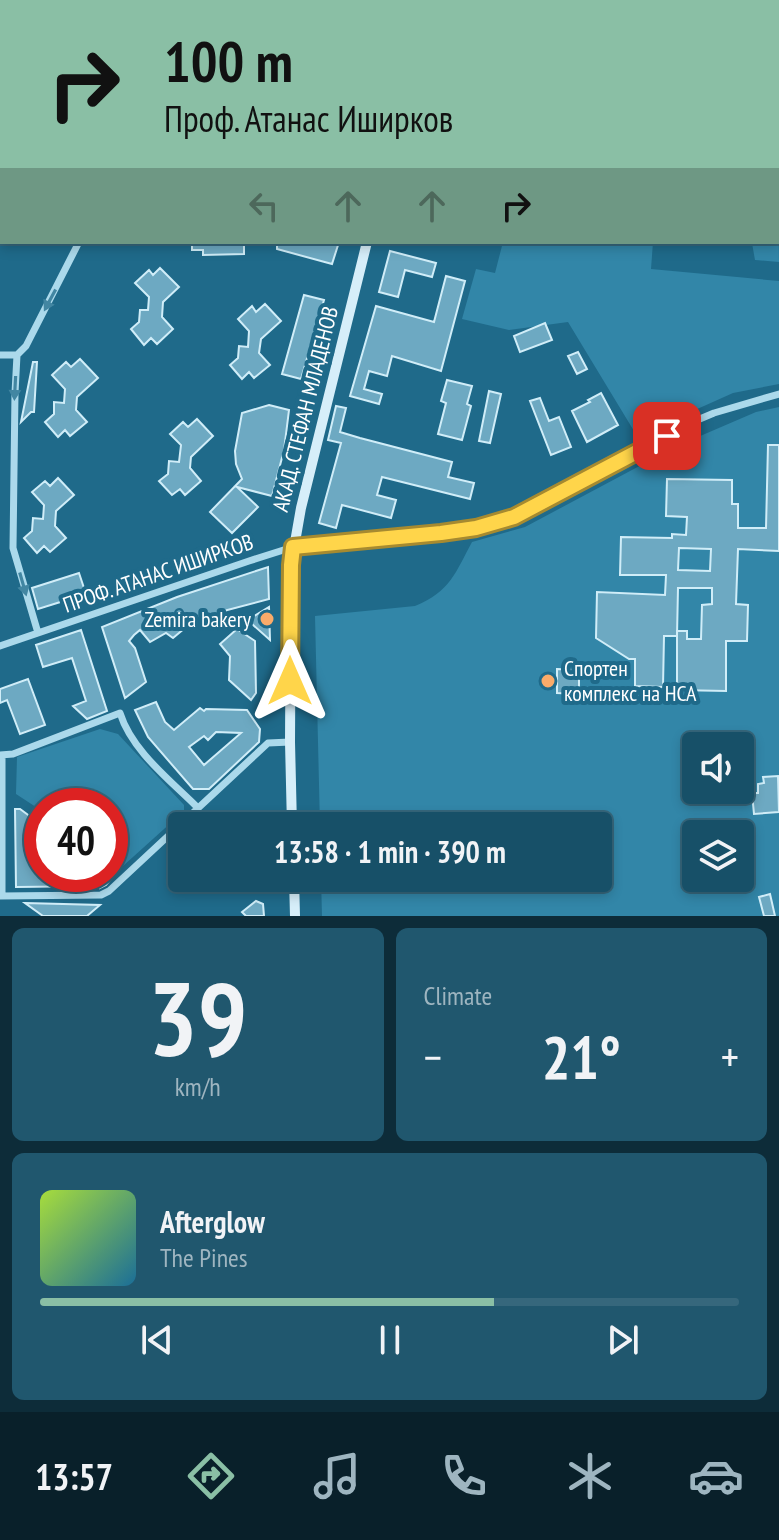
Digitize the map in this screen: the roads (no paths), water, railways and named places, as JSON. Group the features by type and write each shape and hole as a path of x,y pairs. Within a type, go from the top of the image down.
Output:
{"street":[{"path":"38,633 13,548 17,355 26,346 78,244"},
{"name":"АКАД. СТЕФАН МЛАДЕНОВ","path":"292,812 293,547 366,244"},
{"path":"0,355 17,355"},
{"name":"ПРОФ. АТАНАС ИШИРКОВ","path":"0,646 293,547 441,533 476,528 514,517 695,421 779,394"},
{"path":"197,807 148,758 124,726 120,713 13,754 1,755 1,896 101,895 109,891 268,743 290,742"},
{"path":"294,892 295,916"}],"place":[{"name":"Zemira bakery","path":"267,619"},
{"name":"Спортен комплекс на НСА","path":"548,681"}]}
